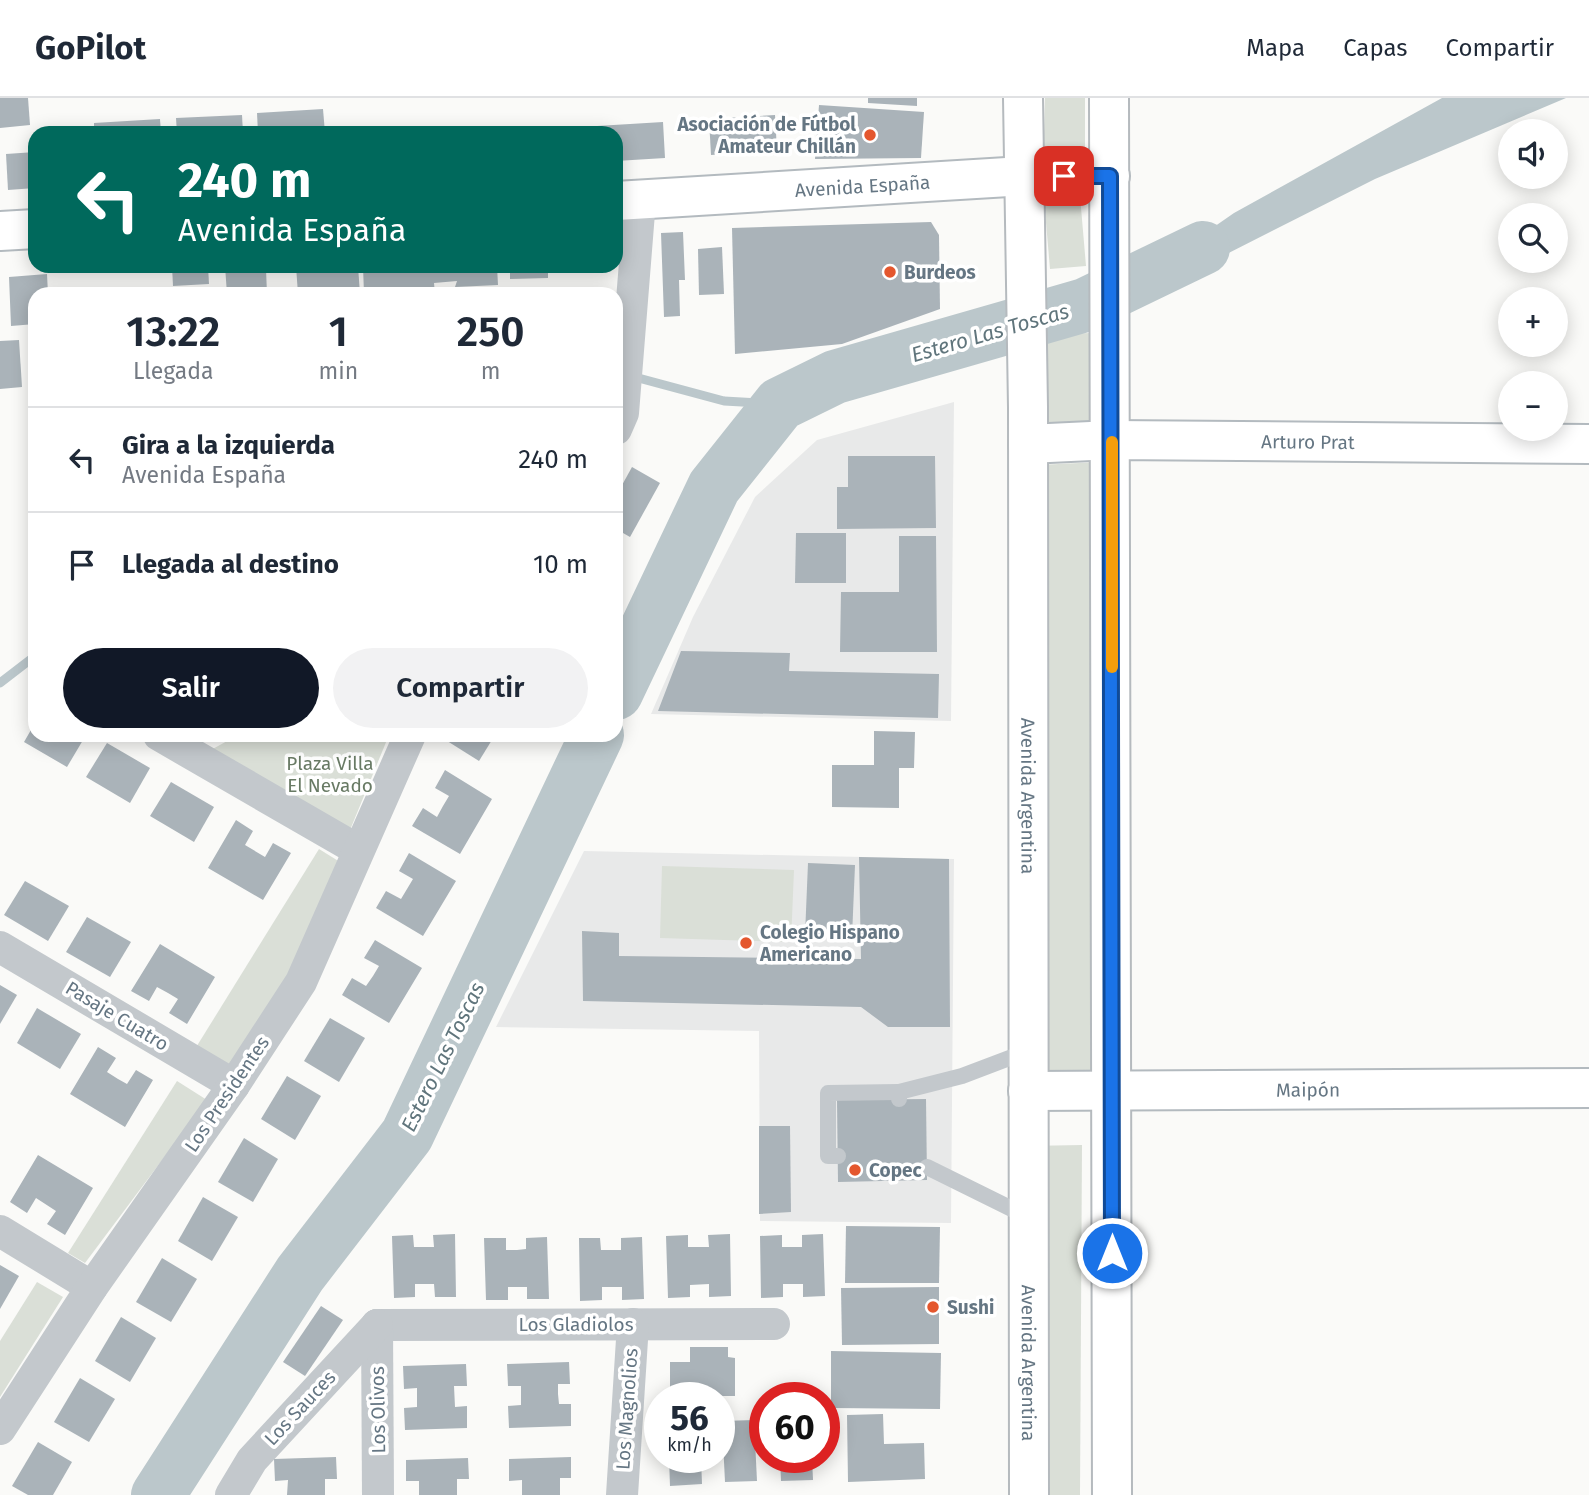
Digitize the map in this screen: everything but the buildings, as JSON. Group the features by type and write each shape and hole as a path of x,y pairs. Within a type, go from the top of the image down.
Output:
{"main road":[{"name":"Avenida Argentina","path":"1023,98 1028,358 1029,1495"},
{"path":"1109,98 1112,440 1112,1495"},
{"name":"Avenida España","path":"628,200 1024,176 1110,176"},
{"path":"0,231 28,229"},
{"name":"Arturo Prat","path":"1028,444 1112,440 1589,444"},
{"name":"Maipón","path":"1028,1091 1589,1088"}],"street":[{"path":"623,394 632,313 628,200"},
{"path":"186,742 358,850"},
{"name":"Los Presidentes","path":"0,1429 92,1287 234,1085 301,982 407,742"},
{"name":"Pasaje Cuatro","path":"0,947 234,1085"},
{"path":"0,1231 92,1287"},
{"name":"Los Magnolios","path":"622,1495 633,1324"},
{"name":"Los Gladiolos","path":"377,1325 775,1324"},
{"name":"Los Sauces","path":"231,1495 251,1460 377,1325"},
{"name":"Los Olivos","path":"377,1325 379,1495"}],"lane":[{"path":"838,1156 828,1156 828,1093 899,1096 1028,1051"},
{"path":"927,1167 1028,1217"}],"shaded area":[{"path":"1442,98 1566,98 1516,119 1498,119 1498,127 1375,179 1201,267 1136,281 1234,213"},
{"path":"954,402 951,721 651,714 693,617 755,497 817,440"},
{"name":"Colegio Hispano Americano","path":"584,851 954,859 951,1223 760,1221 759,1031 496,1027"}],"green space":[{"path":"1045,98 1085,98 1085,164 1043,165"},
{"path":"1080,196 1086,266 1050,269 1044,199"},
{"path":"1093,333 1095,426 1046,428 1044,334"},
{"path":"1100,462 1106,1084 1039,1084 1038,465"},
{"name":"Plaza Villa El Nevado","path":"225,742 386,742 350,830 209,751"},
{"path":"319,849 340,862 292,977 233,1070 195,1049"},
{"path":"662,866 794,870 791,942 660,938"},
{"path":"177,1081 207,1100 85,1263 68,1253"},
{"path":"1082,1145 1080,1495 1023,1495 1027,1146"},
{"path":"37,1282 63,1297 0,1397 0,1341"}],"waterway":[{"name":"Estero Las Toscas","path":"623,678 714,487 780,404 835,377 1085,305 1203,248"},
{"path":"631,376 724,401 780,404"},
{"path":"0,683 28,661"},
{"name":"Estero Las Toscas","path":"158,1495 300,1274 407,1135 594,742"}],"slow traffic":[{"path":"1112,442 1112,667"}],"place":[{"name":"Asociación de Fútbol Amateur Chillán","path":"870,135"},
{"name":"Burdeos","path":"890,272"},
{"name":"Colegio Hispano Americano","path":"746,943"},
{"name":"Copec","path":"855,1170"},
{"name":"Sushi","path":"933,1307"}],"route":[{"path":"1064,176 1110,176 1112,1253"}]}
